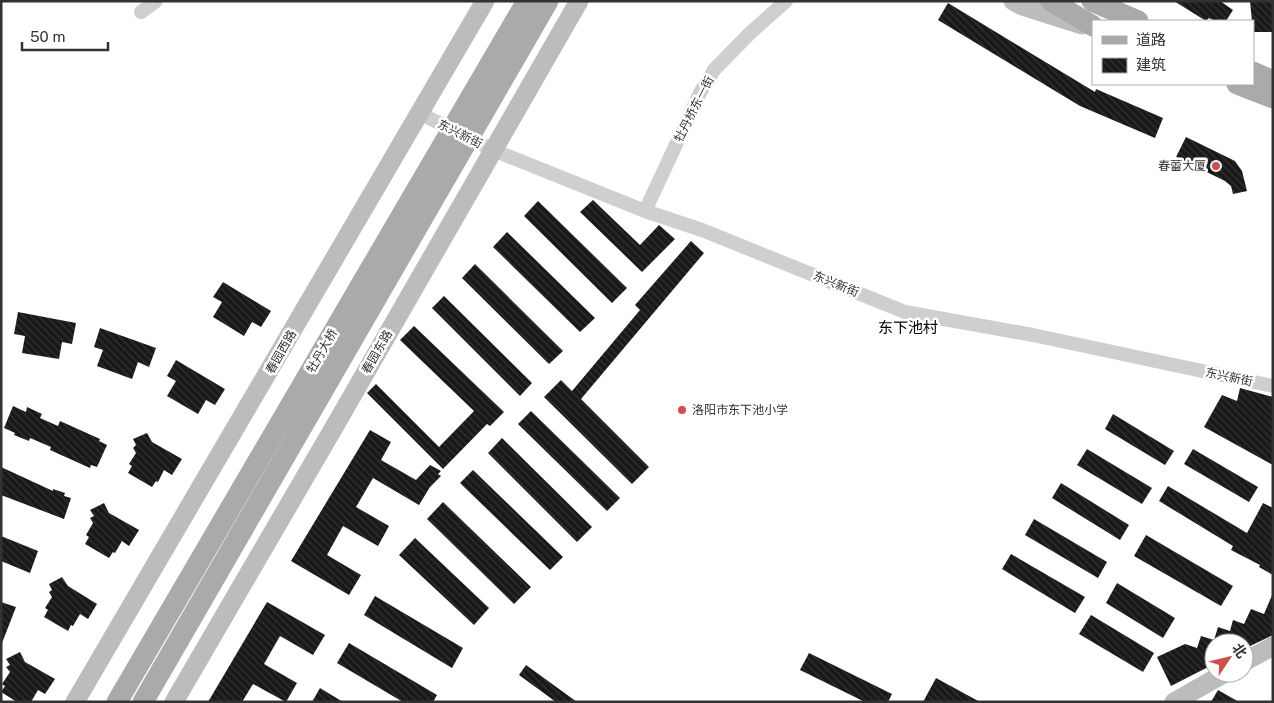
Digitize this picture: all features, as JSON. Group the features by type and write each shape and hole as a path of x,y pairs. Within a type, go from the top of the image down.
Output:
{"main road":[{"name":"牡丹大桥","path":"117,702 526,1"},
{"name":"牡丹大桥","path":"142,702 548,1"},
{"path":"1051,1 1092,26"},
{"path":"1092,1 1136,20"},
{"path":"1254,72 1273,81"},
{"path":"1240,85 1273,98"}],"street":[{"path":"141,12 156,1"},
{"name":"春园西路","path":"75,702 421,114 485,1"},
{"name":"春园东路","path":"174,702 579,1"},
{"name":"牡丹桥东一街","path":"645,211 702,91 714,70 744,39 786,1"},
{"path":"1013,1 1022,6 1092,27"},
{"path":"1118,1 1146,20"},
{"name":"东兴新街","path":"421,114 493,150 645,211 702,230 905,312 1034,335 1273,386"},
{"path":"1254,656 1273,646"},
{"path":"1174,702 1207,683"}],"building":[{"path":"1174,1 1220,1 1233,10 1227,20 1213,20 1209,18 1204,20"},
{"path":"1250,1 1271,1 1273,4 1273,32 1254,32 1254,20 1252,20"},
{"path":"948,3 1095,92 1096,89 1163,118 1155,138 1080,106 938,20"},
{"name":"春蕾大厦","path":"1186,137 1235,161 1242,171 1247,191 1233,194 1231,186 1225,181 1176,157"},
{"path":"593,200 640,245 659,225 675,239 642,272 580,212"},
{"path":"538,201 627,288 612,303 524,216"},
{"path":"507,232 595,318 580,332 493,247"},
{"path":"691,241 704,253 581,399 649,467 632,484 544,397 561,380 572,391 640,310 635,305"},
{"path":"475,264 563,351 549,364 462,278"},
{"path":"223,282 271,311 261,327 252,322 244,336 213,317 222,302 213,297"},
{"path":"444,296 532,383 520,396 432,308"},
{"path":"18,312 76,323 72,344 62,342 59,359 22,353 25,336 14,334"},
{"path":"414,326 504,412 490,426 487,424 443,469 367,393 376,384 439,447 474,411 400,340"},
{"path":"100,328 156,348 149,367 138,362 132,379 97,366 103,350 94,347"},
{"path":"176,360 225,389 215,405 206,400 198,414 167,396 176,381 167,376"},
{"path":"1240,388 1273,397 1273,465 1204,427 1222,395 1237,401"},
{"path":"13,406 26,412 27,407 42,414 40,418 58,426 60,421 100,439 99,441 107,445 97,467 91,465 90,468 50,450 51,447 30,438 29,441 14,435 15,433 4,428"},
{"path":"531,411 620,498 607,511 518,424"},
{"path":"1113,414 1174,451 1165,465 1105,429"},
{"path":"370,430 391,442 381,460 416,480 430,465 441,471 438,474 441,476 430,487 419,505 373,478 356,507 389,526 378,546 343,526 327,555 361,575 349,595 291,561"},
{"path":"147,433 152,442 182,459 172,475 164,470 158,482 156,481 152,487 128,473 132,466 129,464 136,453 133,448 136,445 133,439"},
{"path":"502,438 592,527 577,542 488,453"},
{"path":"1087,449 1152,488 1142,504 1077,465"},
{"path":"1193,449 1258,487 1249,502 1184,464"},
{"path":"1,467 53,491 53,489 65,493 64,496 71,498 64,519 1,495"},
{"path":"473,470 563,557 550,570 460,483"},
{"path":"1061,483 1129,525 1120,540 1052,498"},
{"path":"1168,486 1247,533 1263,503 1273,508 1273,575 1259,567 1260,565 1231,550 1233,546 1159,501"},
{"path":"443,502 531,587 514,604 427,519"},
{"path":"104,503 109,513 139,530 129,546 122,541 115,553 113,552 109,558 85,544 89,537 86,535 93,523 90,518 94,516 90,510"},
{"path":"1034,519 1107,562 1098,578 1025,535"},
{"path":"1146,535 1233,586 1221,606 1134,556"},
{"path":"1,536 38,551 30,573 1,561"},
{"path":"415,538 489,608 474,625 399,555"},
{"path":"1011,554 1085,597 1075,613 1002,569"},
{"path":"62,577 68,586 97,604 88,619 80,614 68,631 44,617 48,610 45,608 52,597 49,592 52,590 49,584"},
{"path":"1117,583 1175,618 1163,638 1106,603"},
{"path":"1273,593 1273,635 1254,644 1254,633 1216,633 1218,627 1230,631 1233,620 1244,624 1251,609 1264,614"},
{"path":"375,596 463,648 452,668 364,615"},
{"path":"1,602 16,607 2,643 1,643"},
{"path":"267,602 325,635 313,655 280,636 264,664 297,683 286,702 253,684 242,702 208,702"},
{"path":"1091,615 1154,653 1143,672 1079,634"},
{"path":"1201,636 1204,637 1204,669 1171,686 1157,657 1185,644 1197,648"},
{"path":"349,643 437,695 433,702 403,702 337,663"},
{"path":"20,652 25,662 55,679 45,694 38,690 31,702 17,702 1,692 5,686 2,684 10,672 6,667 10,665 6,659"},
{"path":"809,653 892,694 888,702 865,702 800,670"},
{"path":"526,665 577,702 556,702 519,675"},
{"path":"936,678 980,702 923,702"},
{"path":"320,688 343,702 312,702"},
{"path":"1218,690 1239,702 1211,702"}],"place":[{"name":"春蕾大厦","path":"1216,166"},
{"name":"洛阳市东下池小学","path":"682,410"}],"district":[{"name":"东下池村","path":"908,328"}]}
